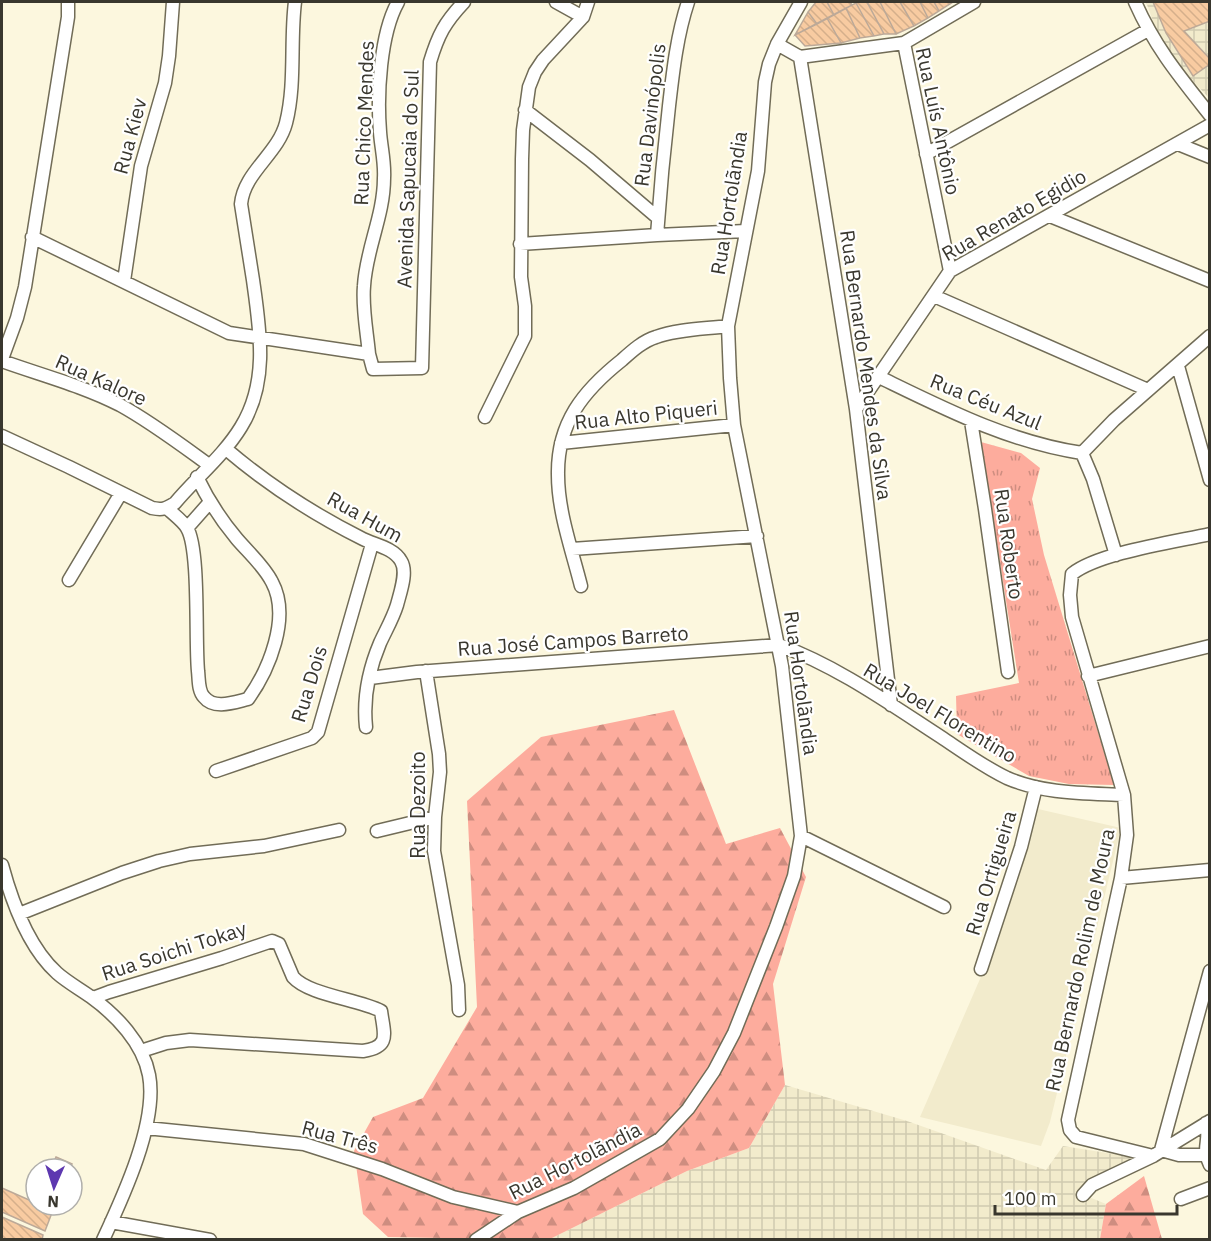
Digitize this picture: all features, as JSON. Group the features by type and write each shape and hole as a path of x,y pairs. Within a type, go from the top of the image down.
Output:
{"street":[{"path":"2,360 17,318 25,286 68,16 68,2"},
{"name":"Rua Kiev","path":"124,281 141,166 165,83 173,2"},
{"path":"167,508 226,449 242,426 253,404 258,386 261,338 241,204 246,185 281,136 286,122 295,2"},
{"name":"Rua Chico Mendes","path":"369,354 364,286 371,248 381,213 384,178 380,112 383,49 387,30 398,2"},
{"name":"Avenida Sapucaia do Sul","path":"369,354 373,369 422,368 430,62 437,37 464,2"},
{"path":"556,2 583,16"},
{"path":"485,417 525,336 520,244 522,159 529,87 535,72 553,48 583,16 588,2"},
{"name":"Rua Davinópolis","path":"657,235 674,67 681,22 688,2"},
{"name":"Rua Hortolãndia","path":"476,1239 518,1212 574,1188 660,1139 688,1109 714,1071 734,1033 794,876 801,836 779,645 734,425 728,326 758,171 765,82 769,64 777,44 801,2"},
{"path":"904,44 974,2"},
{"path":"1135,2 1162,53 1209,115"},
{"path":"926,154 1148,30"},
{"path":"777,44 800,57"},
{"name":"Rua Luís Antônio","path":"800,57 904,44 950,271"},
{"name":"Rua Bernardo Mendes da Silva","path":"800,57 856,409 891,705"},
{"path":"525,110 658,218"},
{"name":"Rua Renato Egidio","path":"856,409 950,271 1209,125"},
{"path":"1178,144 1209,157"},
{"path":"1050,216 1209,281"},
{"path":"520,244 746,231"},
{"path":"32,237 229,333 369,354"},
{"path":"934,296 1148,390"},
{"path":"581,586 560,499 558,474 561,443 577,404 600,377 638,347 655,337 681,331 728,326"},
{"path":"1209,336 1178,366 1114,420 1082,453 1093,479 1116,555 1209,534"},
{"name":"Rua Kalore","path":"2,360 75,386 119,405 159,429 209,465"},
{"path":"1178,366 1209,480"},
{"name":"Rua Céu Azul","path":"879,377 971,421 1038,444 1082,453"},
{"name":"Rua Roberto","path":"971,421 986,509 1008,672"},
{"name":"Rua Alto Piqueri","path":"561,443 734,425"},
{"path":"2,436 152,508 167,508 187,528 194,554 199,686 203,697 211,702 223,704 248,699 262,679 273,648 280,614 273,583 210,502 197,477"},
{"name":"Rua Hum","path":"226,449 282,491 349,532 395,553 403,563 403,578 394,614 379,646 365,700 366,727"},
{"path":"69,580 122,493"},
{"path":"187,528 210,502"},
{"path":"572,549 757,536"},
{"name":"Rua Dois","path":"216,771 312,738 318,732 372,544"},
{"name":"Rua Bernardo Rolim de Moura","path":"1116,555 1080,567 1072,574 1070,596 1072,617 1124,795 1128,820 1121,878 1068,1120 1070,1130 1076,1137 1157,1153"},
{"name":"Rua Joel Florentino","path":"779,645 804,655 891,705 1007,778 1036,788 1124,795"},
{"name":"Rua José Campos Barreto","path":"370,678 426,671 779,645"},
{"path":"1088,676 1209,646"},
{"name":"Rua Dezoito","path":"426,671 439,754 439,794 435,817 434,851 458,985 459,1010"},
{"name":"Rua Ortigueira","path":"981,969 1021,847 1036,788"},
{"path":"377,831 435,817"},
{"path":"19,914 122,873 159,861 190,854 264,846 339,830"},
{"path":"801,836 944,907"},
{"path":"2,865 19,914 34,943 57,973 93,998 126,1029 141,1051 149,1075 150,1103 146,1128 129,1178 103,1239"},
{"path":"1121,878 1209,870"},
{"name":"Rua Soichi Tokay","path":"93,998 273,941 279,944 292,977 297,981 313,989 381,1011 383,1044 373,1049 349,1051 190,1040 166,1043 141,1051"},
{"path":"1157,1153 1209,971"},
{"path":"1083,1195 1092,1185 1102,1179 1157,1153 1208,1122 1207,1160 1157,1153"},
{"name":"Rua Três","path":"146,1128 304,1144 382,1169 453,1197 518,1212"},
{"path":"1181,1199 1209,1188"},
{"path":"111,1222 210,1239"}],"shaded area":[{"path":"1146,2 1209,2 1209,98 1161,43"},
{"path":"1038,809 1121,828 1050,1122 1041,1146 920,1117 983,972"},
{"path":"785,1085 907,1121 1046,1170 1063,1146 1145,1159 1089,1197 1106,1204 1100,1239 548,1240 687,1171 749,1148"}],"green space":[{"path":"981,442 1021,453 1040,468 1032,499 1044,555 1114,785 1069,784 1029,776 957,734 956,696 1019,683"},
{"path":"674,710 726,844 780,828 806,877 773,984 785,1085 749,1148 687,1171 548,1240 388,1237 363,1214 354,1151 373,1117 423,1098 477,1007 467,801 541,737"},
{"path":"1144,1176 1162,1239 1100,1239 1106,1204"}],"building":[{"path":"816,2 827,2 834,15 817,24 808,12"},
{"path":"827,2 850,2 852,5 834,15"},
{"path":"867,2 884,34 874,36 856,3"},
{"path":"867,2 880,2 896,34 884,34"},
{"path":"880,2 900,2 914,26 896,34"},
{"path":"900,2 920,2 928,18 914,26"},
{"path":"920,2 934,2 939,11 928,18"},
{"path":"934,2 953,2 939,11"},
{"path":"1153,2 1210,2 1210,21 1184,31 1210,59 1210,64 1193,76 1166,33"},
{"path":"856,3 874,36 860,38 846,8"},
{"path":"846,8 860,38 841,43 827,18"},
{"path":"808,12 817,24 795,35"},
{"path":"827,18 841,43 805,46 795,35"},
{"path":"2,1188 24,1198 24,1217 50,1217 45,1231 2,1212"},
{"path":"2,1217 43,1235 42,1240 2,1240"}]}
